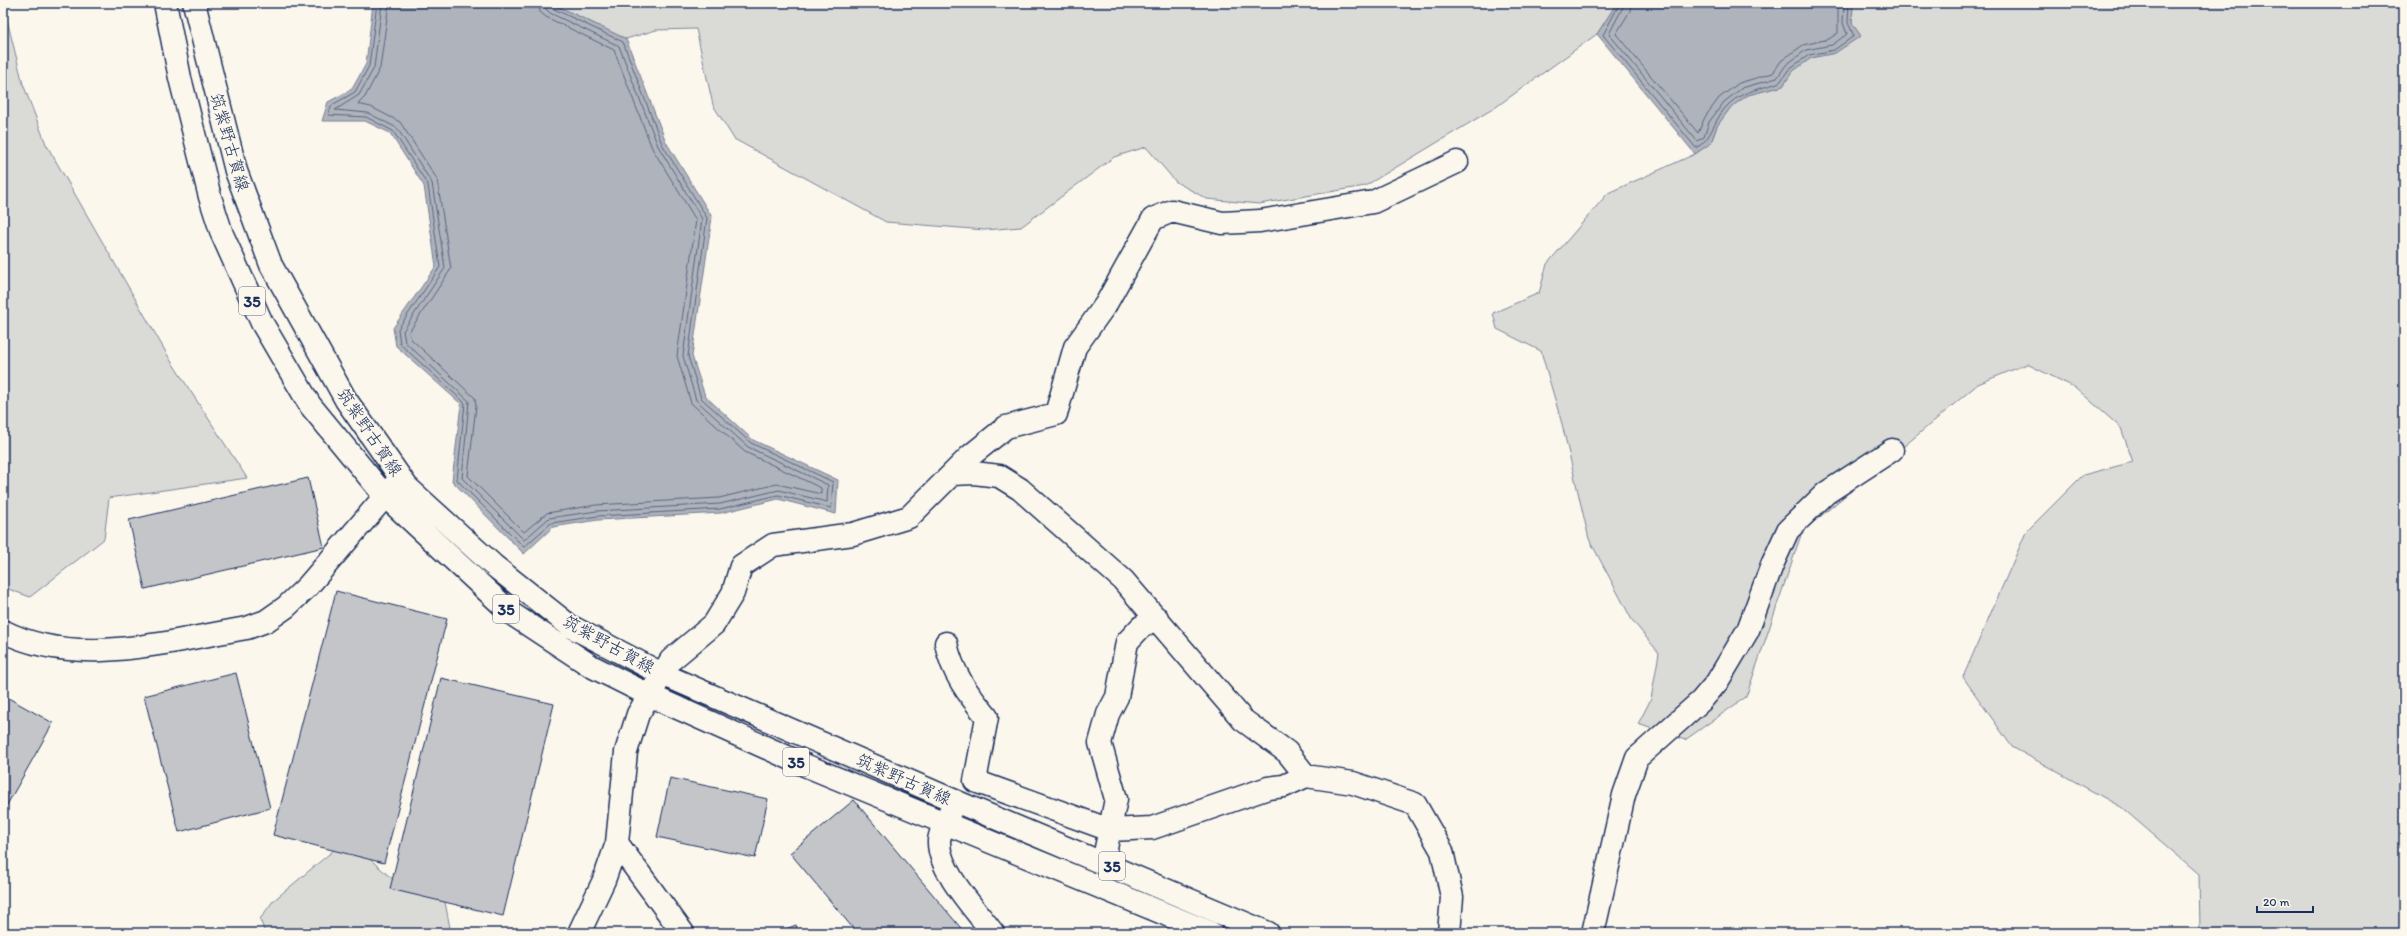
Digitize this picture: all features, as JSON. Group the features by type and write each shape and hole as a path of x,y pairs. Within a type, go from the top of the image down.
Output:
{"street":[{"name":"筑紫野古賀線","path":"165,3 180,78 210,197 228,247 262,323 310,405 384,495 512,614 591,666 649,695 807,766 1211,933"},
{"name":"筑紫野古賀線","path":"194,3 236,172 271,265 346,400 407,487 493,565 570,626 662,674 955,801 1268,933"},
{"path":"579,933 604,880 617,843 626,752 638,714 671,660 714,624 733,593 742,566 773,545 853,534 909,517 952,474 1006,427 1056,414 1075,346 1106,304 1153,219 1172,211 1222,223 1260,221 1373,202 1457,162"},
{"path":"1593,933 1624,795 1637,758 1700,701 1717,682 1748,630 1772,565 1788,530 1826,493 1892,450"},
{"path":"952,474 974,473 999,476 1020,490 1123,580 1243,720 1287,752 1306,776"},
{"path":"3,631 22,641 70,651 104,652 247,628 266,621 286,608 308,586 384,495 401,477"},
{"path":"1103,863 1116,799 1100,743 1108,714 1117,697 1128,642 1141,627 1157,618"},
{"path":"946,643 950,661 964,690 987,716 975,781 1110,830 1152,828 1268,788 1284,786 1306,776 1353,783 1415,804 1442,851 1452,897 1449,933"},
{"path":"955,801 939,840 940,857 956,884 993,933"},
{"path":"617,843 682,933"}],"shaded area":[{"path":"551,3 1617,3 1597,34 1496,107 1365,186 1259,204 1207,199 1176,182 1146,147 1114,157 1021,227 985,230 886,222 734,139 713,105 696,29 656,30 626,39"},
{"path":"1853,3 2404,3 2404,933 2200,933 2199,874 2121,807 2012,747 1963,677 2026,532 2083,475 2133,462 2121,428 2076,388 2027,364 1978,384 1802,532 1746,697 1685,740 1638,724 1651,699 1659,653 1632,620 1589,539 1562,424 1541,351 1497,329 1493,313 1539,293 1547,264 1608,193 1695,154 1711,143 1717,126 1731,107 1748,95 1783,86 1792,72 1811,58 1835,53 1860,36 1852,23"},
{"path":"3,4 23,84 46,144 171,361 247,478 109,498 104,539 30,597 3,587"},
{"path":"347,839 397,883 444,897 451,933 265,933 260,919 273,901"}],"water":[{"path":"373,3 551,3 626,39 666,142 712,217 692,356 705,396 753,440 838,480 836,514 778,499 721,513 598,520 553,527 524,554 452,481 461,404 396,346 393,328 436,266 424,186 390,133 365,121 322,121 328,102 352,89 366,64"},
{"path":"1617,3 1853,3 1852,23 1861,36 1835,53 1811,58 1792,72 1783,86 1748,95 1731,107 1717,126 1711,143 1695,154 1597,34"}],"building":[{"path":"308,478 324,547 145,589 129,520"},
{"path":"336,591 447,619 384,863 273,835"},
{"path":"236,673 270,808 179,832 144,696"},
{"path":"441,678 554,704 503,916 390,889"},
{"path":"3,695 53,723 3,812"},
{"path":"670,778 768,799 755,858 657,837"},
{"path":"854,800 965,933 857,933 790,853"},
{"path":"796,925 799,933 776,933"}]}
